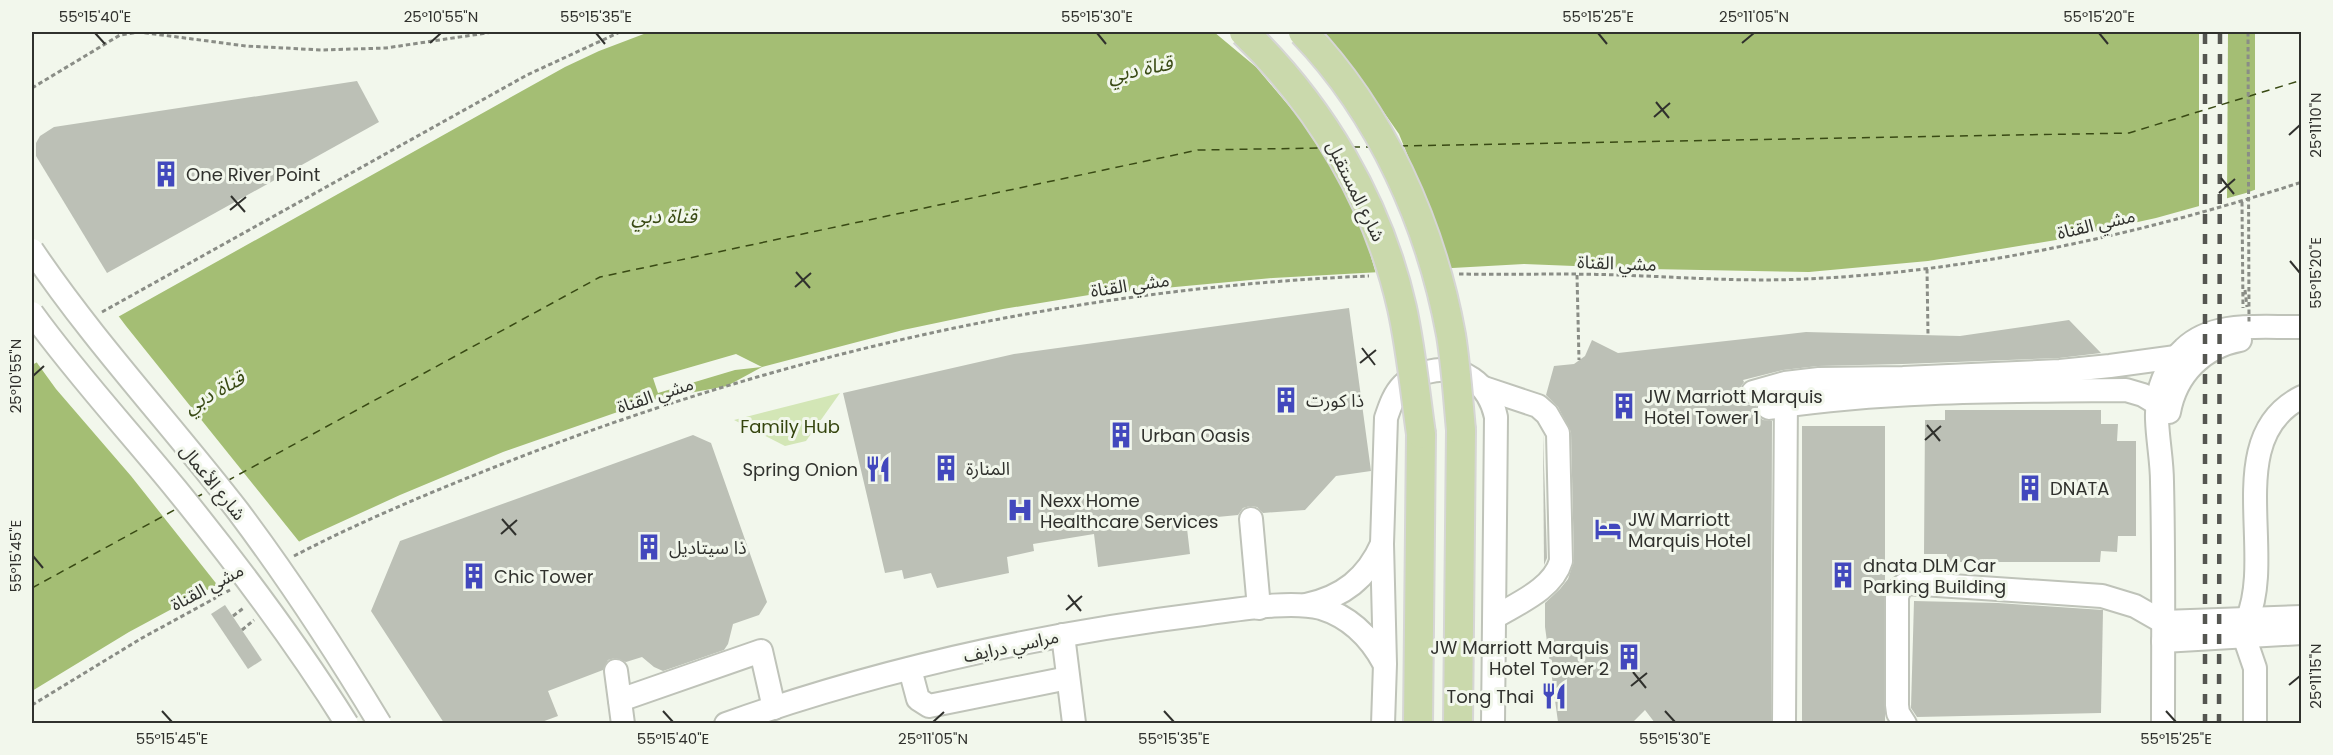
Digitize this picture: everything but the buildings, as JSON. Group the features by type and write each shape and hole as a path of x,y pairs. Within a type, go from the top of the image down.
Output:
{"main road":[{"name":"شارع المستقبل","path":"1244,32 1273,61 1311,108 1344,158 1385,249 1402,307 1421,434 1418,723"},
{"path":"1303,32 1335,69 1360,104 1382,141 1418,218 1432,259 1450,333 1461,430 1458,723"}],"street":[{"name":"شارع الأعمال","path":"32,250 100,343 237,511 321,630 380,723"},
{"name":"شارع الأعمال","path":"32,313 70,364 175,488 255,589 307,660 347,723"},
{"path":"2162,479 2158,449 2158,404 2163,379 2176,357 2185,348 2206,335 2218,331 2246,326 2301,327"},
{"path":"2159,721 2163,631 2162,479 2170,407 2178,385 2192,365 2210,350 2244,339 2301,339"},
{"path":"1784,723 1774,397 1822,400 2176,357"},
{"path":"1383,723 1385,664 1382,544 1386,418 1392,399 1404,384 1420,374 1439,369 1464,373 1484,388 1538,406 1547,414 1558,432 1561,561 1558,572 1534,593 1495,618"},
{"path":"1955,384 2126,390 2143,395 2158,404"},
{"path":"1484,388 1492,401 1496,425 1493,723"},
{"path":"2255,723 2254,668 2245,628 2256,592 2258,453 2268,428 2276,417 2285,407 2301,397"},
{"path":"1251,519 1259,608"},
{"name":"مراسي درايف","path":"1302,606 1332,598 1357,582 1372,564 1382,544"},
{"path":"1905,723 1898,713 1897,705 1897,597 1900,588 1907,583 2102,596 2134,606 2163,631 2245,628 2301,633"},
{"name":"مراسي درايف","path":"726,723 972,653 1063,635 1259,608 1302,606 1319,608 1352,623 1370,641 1385,664"},
{"path":"2245,628 2301,617"},
{"path":"1063,635 1074,723"},
{"path":"620,700 761,651 774,708"},
{"path":"910,669 918,699 929,706 1068,678"},
{"path":"616,671 623,723"}],"path":[{"path":"32,88 120,35 139,32 246,46 322,50 386,48 493,32"},
{"path":"93,316 527,75 620,32"},
{"path":"2246,326 2248,32"},
{"name":"مشي القناة","path":"1454,274 1741,280 1803,279 1927,269 2049,249 2242,202 2301,182"},
{"path":"2242,202 2246,326"},
{"path":"1927,269 1928,335"},
{"path":"2243,272 2246,326"},
{"path":"1577,275 1580,360"},
{"name":"مشي القناة","path":"290,559 390,511 555,443 724,386 810,362 908,338 1070,307 1244,284 1376,276"},
{"name":"مشي القناة","path":"32,705 142,638 232,589"},
{"path":"233,615 247,606"},
{"path":"242,630 256,619"}],"green space":[{"name":"Family Hub","path":"840,393 806,441 785,446 734,420"}],"water":[{"name":"قناة دبي","path":"649,32 2301,32 2301,173 2246,193 2156,218 2056,240 1928,261 1809,272 1524,264 1273,278 1089,295 1003,309 903,330 762,367 727,386 652,400 503,452 400,495 306,538 129,632 32,691 32,365 565,67"}],"pier":[{"path":"1214,32 1321,32 1358,75 1399,134 1452,270 1376,274 1364,233 1335,173 1299,118 1256,67"},
{"path":"2199,32 2228,32 2227,202 2199,209"},
{"path":"2255,32 2301,32 2302,176 2255,193"},
{"path":"117,314 301,544 219,587 131,476 56,389 35,360"},
{"path":"736,354 762,367 735,370 658,393 653,378"}],"ferry route":[{"path":"1400,146 2129,133 2302,80"},
{"path":"1352,147 1369,147"},
{"path":"227,481 600,277 1198,150 1321,148"},
{"path":"195,498 210,490"},
{"path":"32,588 178,508"}],"railway":[{"path":"2205,32 2205,724"},
{"path":"2219,724 2220,32"}],"place":[{"name":"One River Point","path":"166,174"},
{"name":"ذا كورت","path":"1286,400"},
{"name":"JW Marriott Marquis Hotel Tower 1","path":"1624,406"},
{"name":"Urban Oasis","path":"1121,435"},
{"name":"المنارة","path":"946,468"},
{"name":"Spring Onion","path":"878,469"},
{"name":"DNATA","path":"2030,488"},
{"name":"Nexx Home Healthcare Services","path":"1020,510"},
{"name":"JW Marriott Marquis Hotel","path":"1608,529"},
{"name":"ذا سيتاديل","path":"649,547"},
{"name":"dnata DLM Car Parking Building","path":"1843,575"},
{"name":"Chic Tower","path":"474,576"},
{"name":"JW Marriott Marquis Hotel Tower 2","path":"1629,657"},
{"name":"Tong Thai","path":"1554,696"}]}
